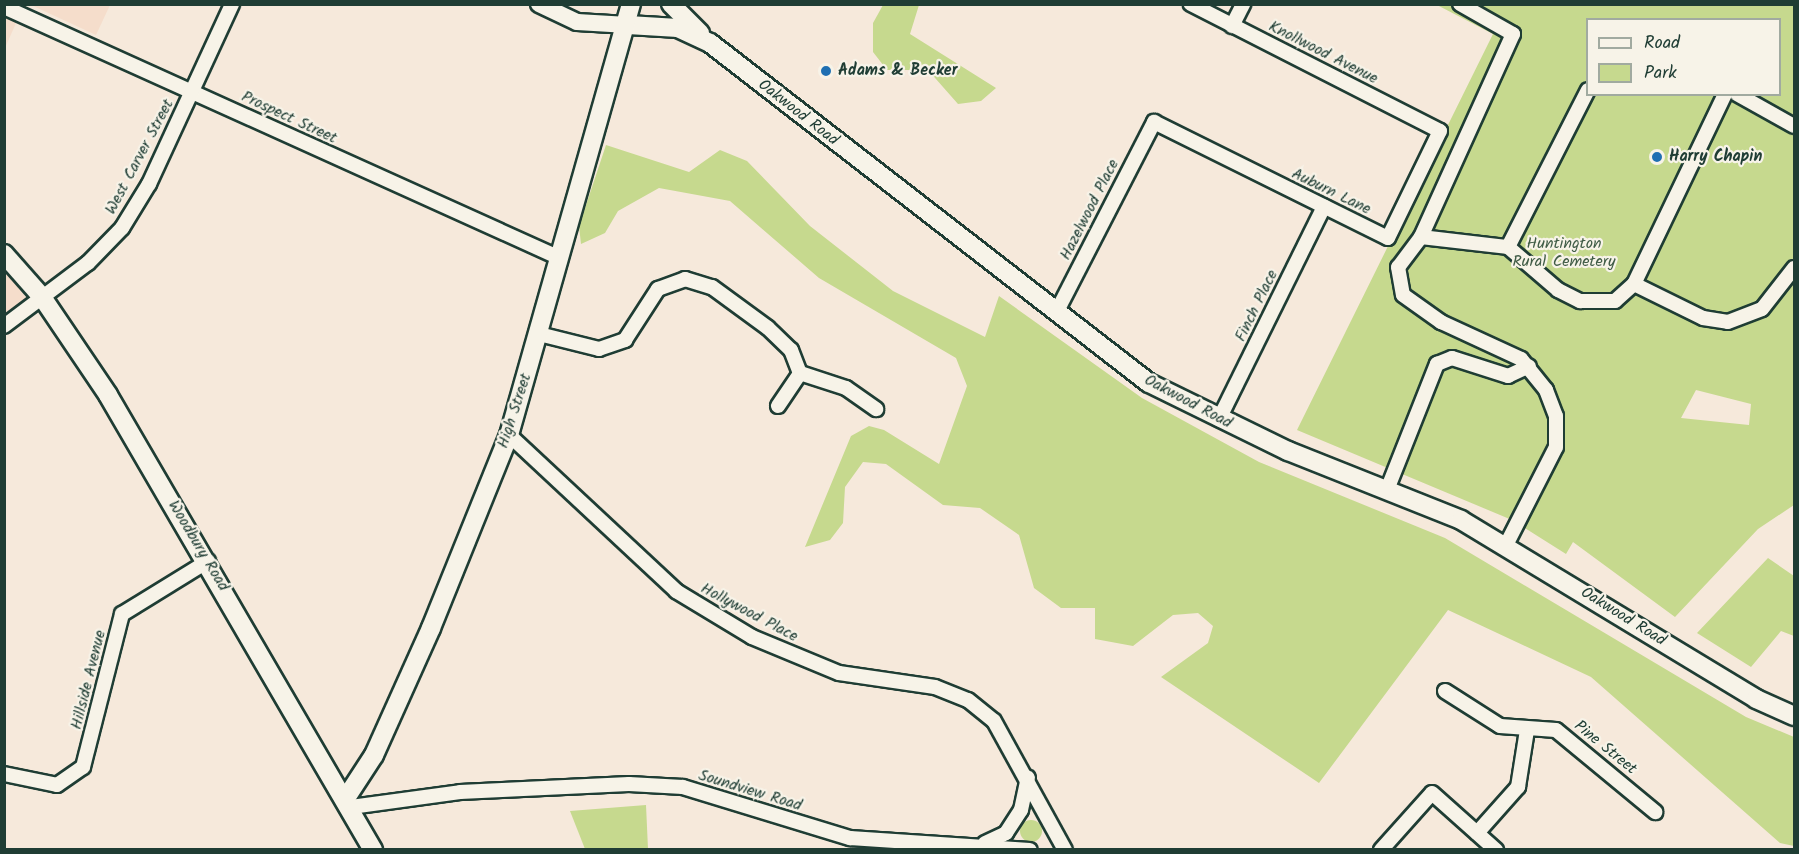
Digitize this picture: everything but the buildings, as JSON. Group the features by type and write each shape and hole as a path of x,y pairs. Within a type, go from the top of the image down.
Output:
{"main road":[{"name":"High Street","path":"348,802 374,755 432,628 509,435 628,25 631,4"},
{"path":"671,4 710,43"},
{"name":"Oakwood Road","path":"628,25 678,28 710,43 1056,313 1149,382 1219,419 1387,490 1506,545 1756,699 1794,716"},
{"name":"Woodbury Road","path":"4,254 42,297 208,561 374,849"}],"street":[{"name":"West Carver Street","path":"4,326 42,297 122,228 192,92 232,4"},
{"path":"539,4 577,22 628,25"},
{"name":"Knollwood Avenue","path":"1191,4 1440,131"},
{"path":"1232,26 1243,4"},
{"path":"1460,4 1515,30 1421,237 1398,267 1403,295 1441,322 1529,366 1554,409 1556,447 1506,545"},
{"name":"Prospect Street","path":"4,8 560,258"},
{"path":"1508,247 1586,92"},
{"path":"1421,237 1508,247 1558,290 1580,301 1615,301 1634,284 1724,96"},
{"path":"1741,96 1794,126"},
{"name":"Auburn Lane","path":"1154,122 1388,238 1440,131"},
{"name":"Hazelwood Place","path":"1056,313 1154,122"},
{"name":"Finch Place","path":"1219,419 1324,207"},
{"path":"1634,284 1703,318 1728,322 1762,309 1794,268"},
{"path":"539,334 599,349 625,339 658,289 685,279 712,287 768,328 791,350 800,373"},
{"path":"1387,490 1437,364 1452,358 1508,376 1529,366"},
{"path":"778,406 800,373"},
{"path":"800,373 846,388 876,410"},
{"name":"Hollywood Place","path":"509,435 695,604 752,637 839,673 935,687 968,700 994,722 1028,778 1065,849"},
{"name":"Hillside Avenue","path":"4,774 57,785 83,767 122,614 208,561"},
{"name":"Pine Street","path":"1445,691 1500,726 1527,730 1556,730 1655,812"},
{"path":"1477,832 1518,787 1527,730"},
{"path":"985,843 1006,833 1022,810 1028,778"},
{"name":"Soundview Road","path":"348,802 460,792 629,784 694,790 850,838 985,843 1030,849"},
{"path":"1381,849 1432,793 1496,849"}],"shaded area":[{"path":"5,5 24,5 5,48"},
{"path":"31,5 110,5 96,35"},
{"path":"5,271 27,299 4,315"}],"green space":[{"path":"883,5 919,5 910,34 996,88 981,101 958,104 928,70 887,70 873,52 873,23"},
{"name":"Huntington Rural Cemetery","path":"1437,5 1794,5 1794,505 1758,529 1675,617 1573,542 1566,554 1512,520 1297,430 1493,34","holes":["1696,390 1751,404 1749,425 1681,418"]},
{"path":"606,145 689,172 720,150 747,161 810,226 893,291 985,337 999,296 1142,398 1259,462 1445,538 1746,717 1794,737 1794,846 1780,843 1591,677 1448,610 1319,783 1161,677 1208,643 1213,626 1198,613 1173,615 1133,646 1095,639 1095,608 1061,608 1034,588 1019,535 980,508 943,505 886,464 863,462 845,487 843,523 830,540 805,547 851,436 869,426 884,430 939,464 967,386 956,358 819,278 730,201 659,188 618,211 605,233 581,244 579,226"},
{"path":"1768,558 1794,576 1794,636 1781,631 1751,667 1697,633"},
{"path":"646,805 648,849 585,849 570,811"},
{"path":"1031,820 1041,827 1042,831 1035,841 1031,842 1021,835 1020,831 1027,821"}],"place":[{"name":"Adams & Becker","path":"826,71"},
{"name":"Harry Chapin","path":"1657,157"}]}
